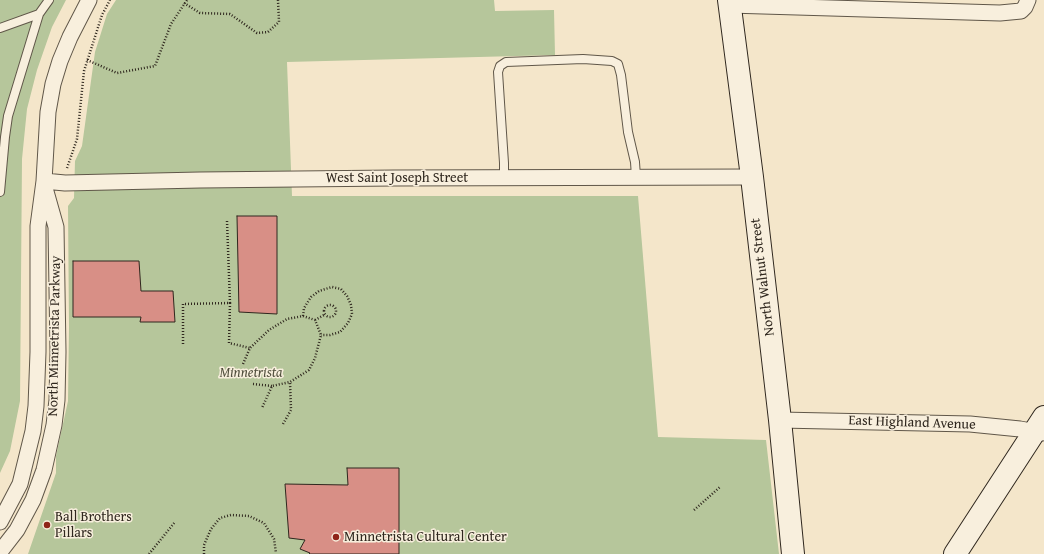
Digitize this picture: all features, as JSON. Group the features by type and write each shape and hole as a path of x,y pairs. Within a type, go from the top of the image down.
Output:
{"main road":[{"name":"North Walnut Street","path":"729,2 752,177 780,420 793,554"},
{"path":"955,554 1041,427"}],"street":[{"name":"North Minnetrista Parkway","path":"0,522 20,484 33,431 36,406 38,352 38,226 44,181 48,112 53,84 60,61 70,37 89,0"},
{"path":"729,2 823,4 1000,13 1025,5"},
{"name":"West Saint Joseph Street","path":"44,181 65,183 208,180 752,177"},
{"name":"North Minnetrista Parkway","path":"0,552 17,530 34,500 44,470 56,412 58,352 56,227 44,181"},
{"name":"East Highland Avenue","path":"780,420 1041,427"}],"lane":[{"path":"0,192 1,156 8,116 39,14 50,0"},
{"path":"0,28 39,14"},
{"path":"504,178 498,72 500,66 506,62 583,59 612,61 618,64 621,75 628,132 635,162 636,177"}],"path":[{"path":"75,168 67,168 77,139 84,71 102,15 110,0"},
{"path":"87,60 118,73 155,66 171,24 187,0"},
{"path":"184,3 200,13 230,14 257,33 268,32 279,22 278,0"},
{"path":"227,221 230,303 229,343 250,348"},
{"path":"303,316 304,308 311,297 319,291 332,287 341,289 347,296 351,305 352,314 348,323 340,332 330,335 321,335"},
{"path":"183,344 183,304 230,303"},
{"path":"243,364 250,348 269,330 287,319 303,316 315,320 324,315 327,317 333,317 336,312 335,308 332,305 325,307 323,310 324,315"},
{"path":"253,384 272,386 290,382 309,370 315,358 321,335 315,320"},
{"path":"283,424 291,410 290,382"},
{"path":"262,408 272,386"},
{"path":"694,510 720,487"},
{"path":"204,554 204,546 211,529 220,518 231,515 249,516 264,523 274,539 276,553"},
{"path":"149,554 175,522"}],"green space":[{"path":"0,0 66,0 52,27 37,70 27,109 22,159 20,401 10,451 0,473"},
{"name":"Minnetrista","path":"116,0 494,0 495,11 554,10 555,55 287,62 292,196 638,196 658,437 766,440 779,554 28,554 56,473 56,456 68,401 68,206 74,198 75,161 82,146 95,52 107,14"}],"building":[{"path":"237,216 277,216 277,314 239,312"},
{"path":"73,261 139,261 141,291 173,291 175,322 140,322 141,317 73,317"},
{"name":"Minnetrista Cultural Center","path":"347,468 399,468 399,554 309,554 310,553 300,549 305,540 289,538 285,484 348,485"}],"place":[{"name":"Ball Brothers Pillars","path":"47,525"},
{"name":"Minnetrista Cultural Center","path":"336,537"}]}
